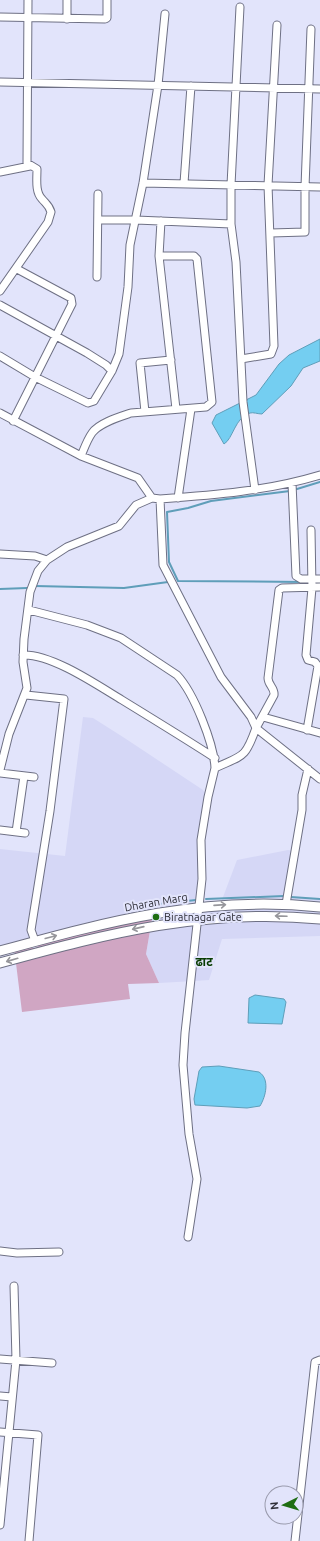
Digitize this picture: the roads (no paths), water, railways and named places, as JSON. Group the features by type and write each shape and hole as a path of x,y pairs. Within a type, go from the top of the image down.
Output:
{"main road":[{"name":"Dharan Marg","path":"0,951 35,941 149,914 198,906 286,904 320,907"},
{"name":"Dharan Marg","path":"0,963 95,938 149,926 197,919 278,916 320,919"}],"street":[{"path":"28,0 27,162 30,166"},
{"path":"67,0 67,18"},
{"path":"0,17 105,19 107,18 107,0"},
{"path":"240,7 231,185 231,224 236,262 243,402 255,490"},
{"path":"0,356 35,377 88,403 94,401 112,371 119,354 123,334 128,287 130,245 143,183 158,85 165,14"},
{"path":"241,359 271,354 273,351 268,185 277,24"},
{"path":"270,234 305,232 305,187 311,29"},
{"path":"0,82 320,89"},
{"path":"184,183 192,86"},
{"path":"0,172 30,166 37,169 37,189 41,198 48,203 51,212 48,222 36,237 17,269 0,291"},
{"path":"143,183 320,187"},
{"path":"98,194 98,277"},
{"path":"98,220 231,224"},
{"path":"161,222 159,256 176,409"},
{"path":"81,456 92,433 96,429 123,416 145,412 206,407 212,402 197,259 194,256 159,256"},
{"path":"12,420 72,304 71,298 17,269"},
{"path":"0,305 106,365 112,371"},
{"path":"145,412 140,363 170,360"},
{"path":"178,498 191,409"},
{"path":"0,413 81,456 138,478 152,498"},
{"path":"34,777 0,771 9,734 26,695 27,688 23,655 33,580 47,560 91,536 118,526 136,505 152,498 160,500 255,490 292,483 320,475"},
{"path":"292,483 296,576 298,578 320,578"},
{"path":"160,500 162,552 166,571 221,677 251,717 256,728 320,779"},
{"path":"307,730 318,666 315,662 308,660 306,655 316,588 312,579 311,530"},
{"path":"0,554 35,556 47,560"},
{"path":"215,768 244,755 250,746 256,728 275,692 269,683 268,678 278,590 282,588 316,588"},
{"path":"29,610 87,625 121,638 177,675 184,682 206,729 215,758 215,768 201,840 202,879 198,906 183,1065 189,1134 197,1179 188,1237"},
{"path":"23,655 32,655 46,660 85,678 215,758"},
{"path":"26,695 64,699 50,811 31,930 35,941"},
{"path":"263,717 320,734"},
{"path":"286,904 302,810 302,795 308,769"},
{"path":"16,832 24,776"},
{"path":"0,830 25,833"},
{"path":"0,1251 17,1253 59,1252"},
{"path":"0,1525 16,1360 14,1286"},
{"path":"0,1359 52,1363"},
{"path":"295,1541 315,1362 320,1360"},
{"path":"0,1396 12,1397"},
{"path":"0,1432 38,1435 29,1541"}],"water":[{"path":"320,339 320,361 303,368 291,386 262,414 251,413 245,415 238,423 230,438 224,444 212,423 216,415 256,395 279,364 289,355"},
{"path":"255,995 284,999 286,1002 282,1024 248,1023 249,998"},
{"path":"219,1066 259,1072 265,1079 266,1083 264,1097 260,1106 247,1108 195,1105 194,1099 199,1071 202,1067"}],"waterway":[{"path":"297,489 320,482"},
{"path":"290,491 211,501 188,508 167,512 169,562 178,581 303,582"},
{"path":"35,586 124,588 168,582"},
{"path":"0,589 27,588"},
{"path":"206,899 284,896"},
{"path":"291,897 320,899"},
{"path":"150,905 196,900"}],"place":[{"name":"Biratnagar Gate","path":"156,917"}],"district":[{"name":"ढाट","path":"204,961"}]}
